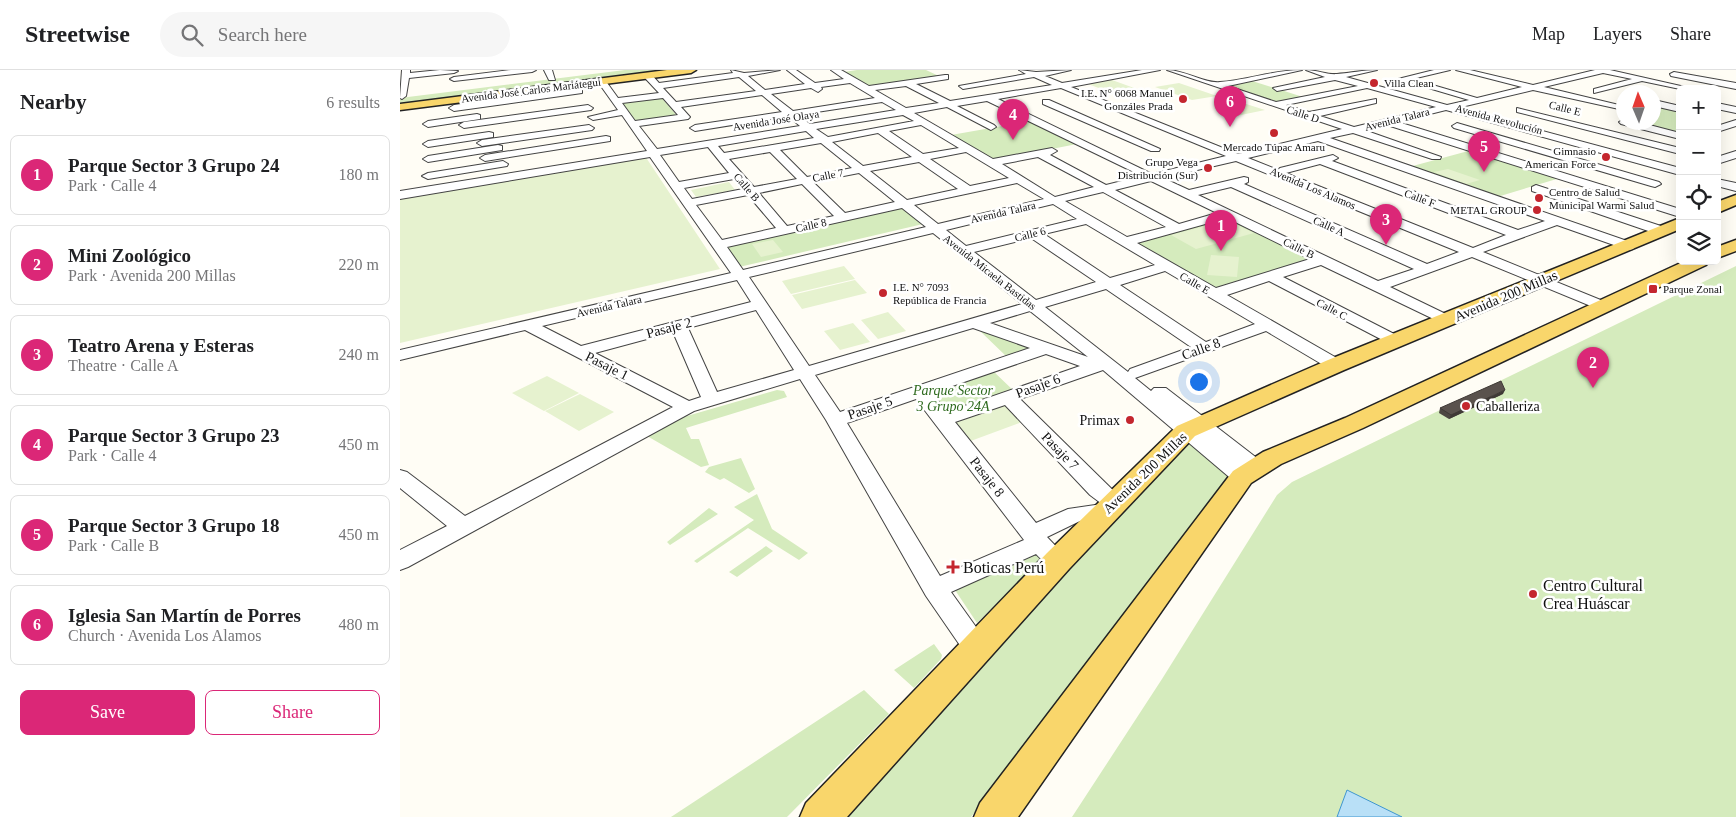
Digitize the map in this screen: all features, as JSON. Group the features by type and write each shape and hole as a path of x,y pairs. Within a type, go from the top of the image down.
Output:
{"main road":[{"name":"Avenida José Carlos Mariátegui","path":"619,70 550,74 401,100 428,142 594,118 602,82 691,70"},
{"path":"1721,206 1736,200"},
{"name":"Avenida 200 Millas","path":"820,817 977,649 1043,546 1109,507 1194,428 1394,341 1628,246 1674,222"},
{"path":"1721,252 1736,245"},
{"path":"994,817 1248,472 1691,265"}],"street":[{"path":"401,100 404,79 454,73 532,70"},
{"path":"674,105 709,90 742,72 776,70"},
{"path":"790,70 841,105"},
{"name":"Calle B","path":"930,70 1446,320"},
{"name":"Avenida Los Alamos","path":"1023,70 1064,84 1607,304"},
{"path":"963,86 1036,73 1067,70"},
{"name":"Avenida José Olaya","path":"1064,84 1126,71 1143,70"},
{"name":"Avenida José Olaya","path":"400,195 810,125 1156,70"},
{"name":"Calle D","path":"1171,70 1436,157"},
{"path":"1264,70 1278,74"},
{"path":"1217,85 1299,70"},
{"name":"Avenida Revolución","path":"1310,70 1372,85 1676,171"},
{"name":"Avenida Revolución","path":"1319,70 1339,77"},
{"path":"1339,77 1373,70"},
{"path":"1412,70 1428,74"},
{"path":"1276,105 1446,70"},
{"path":"1460,70 1488,76 1529,90 1616,105"},
{"path":"1601,70 1676,86"},
{"path":"1601,70 1678,85"},
{"name":"Avenida Talara","path":"1239,155 1349,129 1388,122 1473,98 1529,90 1601,70"},
{"name":"Avenida Talara","path":"400,349 1149,175 1319,138 1411,112 1529,90 1601,70"},
{"name":"Calle E","path":"837,71 851,75 884,99 1336,366"},
{"name":"Avenida Micaela Bastidas","path":"742,72 1038,304 1136,373 1194,428 1248,472"},
{"path":"1663,72 1736,86"},
{"path":"1674,84 1719,72"},
{"path":"454,73 455,90"},
{"path":"1190,76 1208,73"},
{"path":"984,74 999,81"},
{"path":"657,86 768,92 813,86 851,75"},
{"name":"Calle B","path":"648,76 722,157 784,230"},
{"path":"1470,80 1488,76"},
{"path":"868,89 945,77"},
{"name":"Calle D","path":"1277,88 1339,77"},
{"path":"1248,79 1308,98"},
{"path":"1588,89 1642,79"},
{"path":"1394,81 1435,88 1473,98"},
{"path":"1556,81 1615,95"},
{"path":"602,82 738,272 805,372 836,420 935,589 977,649"},
{"path":"908,83 995,126 945,135"},
{"name":"Avenida Los Alamos","path":"1064,84 1085,95 1239,155"},
{"path":"1435,88 1453,84"},
{"path":"1620,84 1624,85"},
{"path":"709,90 742,121"},
{"path":"1308,115 1377,103 1339,92"},
{"path":"617,102 665,95"},
{"path":"1008,108 1085,95"},
{"path":"695,128 884,99"},
{"path":"1721,101 1727,99"},
{"path":"1036,103 1163,147"},
{"path":"1661,105 1676,108"},
{"path":"1426,134 1538,106"},
{"path":"1598,112 1616,107"},
{"path":"1721,107 1736,110"},
{"path":"1396,108 1411,112"},
{"path":"428,142 624,112"},
{"path":"1513,112 1612,134 1676,151"},
{"path":"1057,131 1140,115"},
{"path":"633,124 684,116"},
{"path":"428,142 594,118"},
{"path":"428,142 594,118"},
{"name":"Avenida José Olaya","path":"569,165 594,118 653,152"},
{"path":"1015,122 1032,119"},
{"path":"1721,119 1736,122"},
{"path":"722,157 923,122"},
{"path":"1388,122 1623,195 1674,222"},
{"path":"1721,128 1736,122"},
{"path":"1457,126 1655,184"},
{"path":"880,130 968,190"},
{"path":"1516,162 1625,130"},
{"path":"1655,130 1676,135"},
{"path":"1721,131 1736,135"},
{"path":"1319,138 1628,246"},
{"path":"1112,158 1197,140"},
{"name":"Avenida José Olaya","path":"400,191 428,142 569,165"},
{"path":"992,163 1083,144"},
{"path":"772,148 843,218"},
{"name":"Calle 7","path":"688,203 968,148"},
{"path":"1401,166 1471,148"},
{"path":"1721,158 1733,151"},
{"path":"1188,194 1358,152"},
{"path":"1039,153 1177,228"},
{"name":"Calle F","path":"1321,161 1518,235"},
{"path":"1623,195 1655,184 1676,174"},
{"path":"675,186 736,175"},
{"path":"1500,201 1569,178"},
{"name":"Calle 8","path":"718,245 1019,179"},
{"path":"1721,181 1736,186"},
{"name":"Calle A","path":"1233,183 1426,269"},
{"path":"1271,234 1447,183"},
{"path":"1527,192 1674,222"},
{"path":"1125,242 1229,214"},
{"name":"Calle 6","path":"972,248 1087,220"},
{"path":"1377,286 1557,221"},
{"name":"Avenida Micaela Bastidas","path":"937,225 972,248 1038,304 1101,364 1194,428"},
{"path":"1033,233 1204,348"},
{"path":"1214,294 1322,260"},
{"path":"400,561 687,407 1167,266"},
{"name":"Avenida Talara","path":"400,355 738,272"},
{"name":"Calle C","path":"1270,276 1394,341"},
{"name":"Pasaje 2","path":"579,352 760,304"},
{"path":"974,323 1101,364"},
{"name":"Pasaje 1","path":"527,325 687,407"},
{"path":"678,325 711,400"},
{"name":"Calle 8","path":"1136,373 1267,325"},
{"name":"Pasaje 5","path":"836,420 1047,348"},
{"name":"Pasaje 6","path":"943,420 1101,364"},
{"name":"Pasaje 8","path":"920,391 1043,546"},
{"name":"Pasaje 7","path":"1008,397 1098,490 1109,507"},
{"path":"401,479 463,527"},
{"path":"935,589 1043,546 1076,514 1109,507"}],"green space":[{"path":"625,70 684,70 400,105 400,98"},
{"path":"857,70 926,70 941,77 870,88 844,72"},
{"path":"1112,80 1137,89 1112,93 1088,84"},
{"path":"1249,80 1303,97 1275,103 1223,85"},
{"path":"1179,83 1217,96 1192,100 1155,87"},
{"path":"661,97 678,117 637,123 622,102"},
{"path":"1243,103 1265,110 1236,116 1214,108"},
{"path":"1661,106 1676,109 1676,134 1659,130 1661,130"},
{"path":"1030,121 1077,144 995,160 951,135"},
{"path":"1472,150 1560,178 1497,197 1409,167"},
{"path":"645,156 720,269 400,343 400,197"},
{"path":"1448,169 1480,180 1466,184 1434,172"},
{"path":"729,182 735,190 696,197 691,190"},
{"path":"901,206 923,224 739,267 723,245"},
{"path":"1228,217 1311,258 1212,290 1134,243"},
{"path":"1227,220 1254,233 1196,249 1171,235"},
{"path":"773,240 783,252 761,257 752,244"},
{"path":"1211,255 1239,257 1237,277 1207,275"},
{"path":"844,266 855,279 791,294 782,281"},
{"path":"1736,266 1736,817 1072,817 1162,679 1277,495 1292,482"},
{"path":"855,280 867,293 802,309 792,295"},
{"path":"888,312 906,331 878,339 861,320"},
{"path":"853,323 870,342 840,350 824,331"},
{"path":"979,330 982,330 1034,348 1008,358"},
{"name":"Parque Sector 3 Grupo 24A","path":"991,369 1016,393 945,417 923,392"},
{"path":"547,376 579,393 544,411 512,393"},
{"path":"777,390 784,391 787,397 686,428 691,439 699,439 709,465 701,467 647,436 680,418"},
{"path":"580,394 614,412 579,431 545,411"},
{"path":"1005,404 1022,422 968,442 951,422"},
{"path":"1186,437 1232,477 971,817 836,817"},
{"path":"741,458 755,489 749,493 724,478 720,480 705,472 709,467"},
{"path":"757,494 772,529 808,553 799,560 748,528 697,563 694,561 754,520 734,507"},
{"path":"709,508 718,514 670,545 667,542"},
{"path":"766,546 773,551 737,577 729,572"},
{"path":"1040,550 1046,554 977,623 953,587"},
{"path":"934,644 942,655 941,659 914,688 894,670"},
{"path":"864,690 889,714 787,817 671,817"}],"water":[{"path":"1347,790 1402,817 1337,817"}],"building":[{"path":"1501,381 1505,390 1451,415 1440,408"}],"place":[{"name":"Villa Clean","path":"1374,83"},
{"name":"I.E. N° 6068 Manuel Gonzáles Prada","path":"1183,99"},
{"name":"Iglesia San Martín de Porres","path":"1230,127"},
{"name":"Mercado Túpac Amaru","path":"1274,133"},
{"name":"Parque Sector 3 Grupo 23","path":"1013,140"},
{"name":"Gimnasio American Force","path":"1606,157"},
{"name":"Grupo Vega Distribución (Sur)","path":"1208,168"},
{"name":"Parque Sector 3 Grupo 18","path":"1484,172"},
{"name":"Centro de Salud Municipal Warmi Salud","path":"1539,198"},
{"name":"METAL GROUP","path":"1537,210"},
{"name":"Teatro Arena y Esteras","path":"1386,245"},
{"name":"Parque Sector 3 Grupo 24","path":"1221,251"},
{"name":"Parque Zonal","path":"1653,289"},
{"name":"I.E. N° 7093 República de Francia","path":"883,293"},
{"name":"Mini Zoológico","path":"1593,388"},
{"name":"Caballeriza","path":"1466,406"},
{"name":"Primax","path":"1130,420"},
{"name":"Boticas Perú","path":"953,567"},
{"name":"Centro Cultural Crea Huáscar","path":"1533,594"}]}
